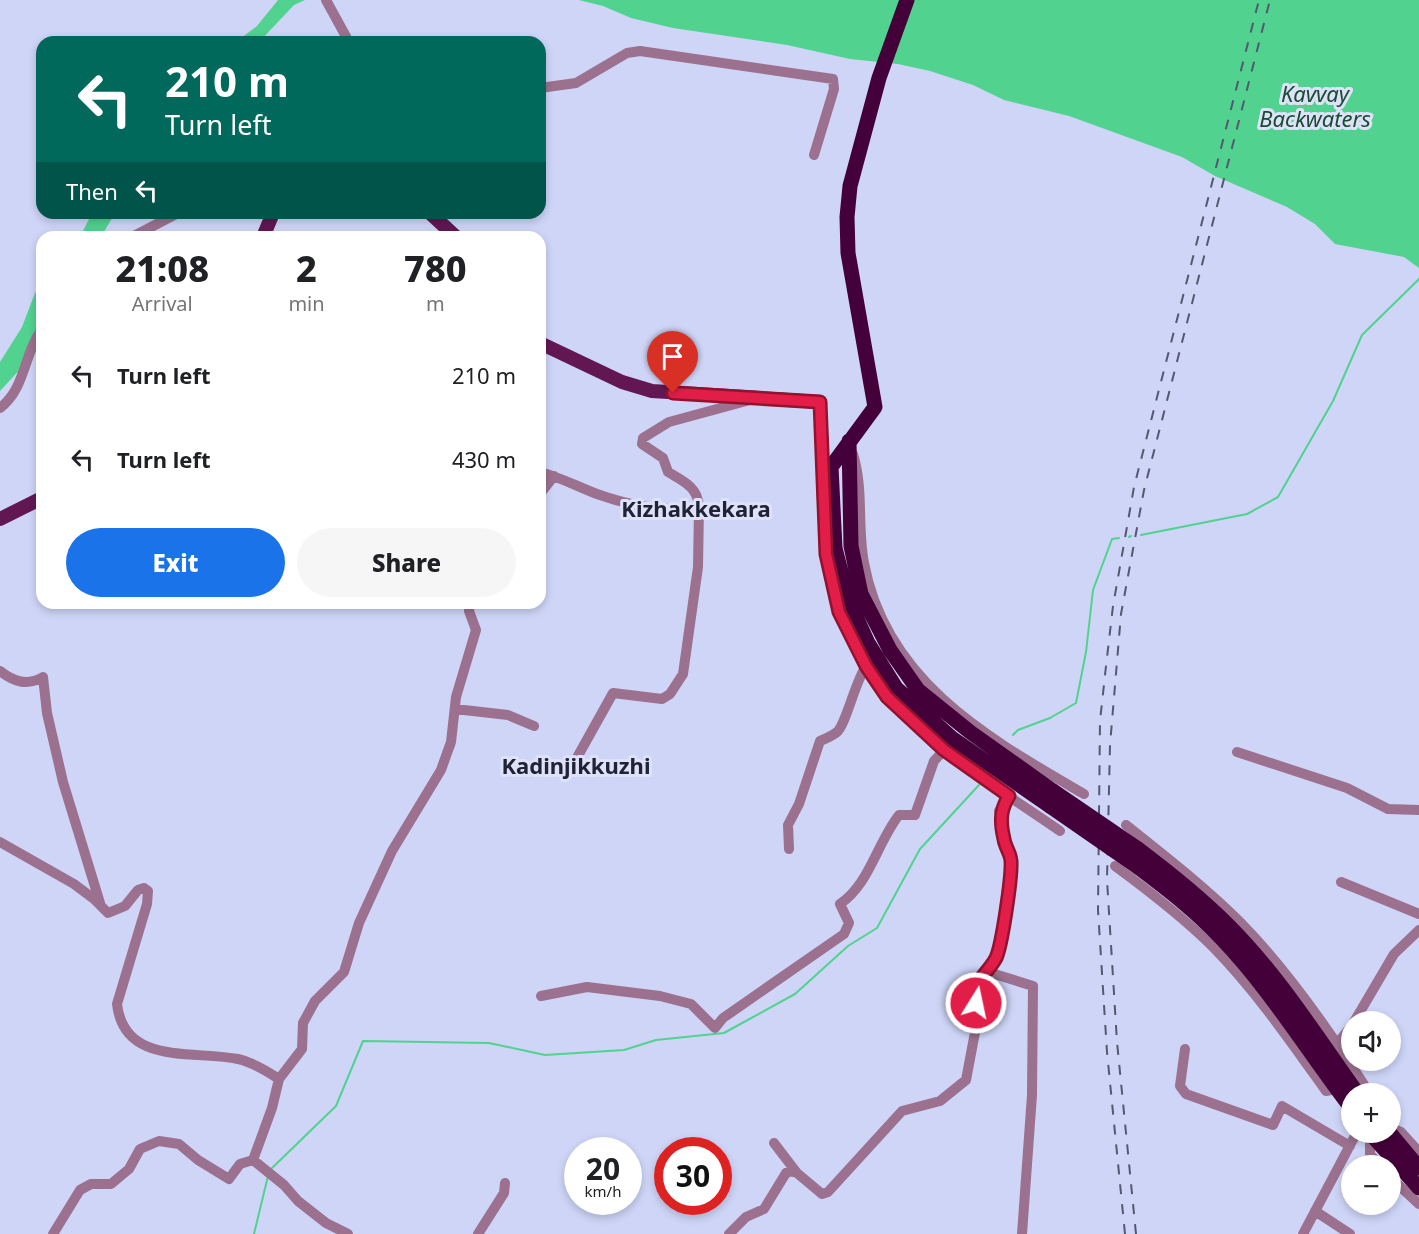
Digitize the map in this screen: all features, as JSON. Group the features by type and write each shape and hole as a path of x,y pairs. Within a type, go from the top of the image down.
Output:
{"highway":[{"path":"907,0 879,78 850,186 847,217 848,253 875,406 831,467 835,548 848,599 868,643 896,688 945,732 1138,849 1190,889 1237,935 1264,966 1350,1083"},
{"path":"849,441 851,546 861,594 890,650 918,690 1184,902 1222,939 1285,1017 1341,1095"},
{"path":"1336,1089 1341,1091"},
{"path":"1378,1143 1419,1188"},
{"path":"1398,1143 1419,1168"}],"main road":[{"path":"436,219 450,231"},
{"path":"546,347 622,382 652,391 820,402"},
{"path":"0,519 36,501"}],"street":[{"path":"326,0 345,36"},
{"path":"546,87 576,83 627,54 640,51 833,79 834,89 814,155"},
{"path":"144,231 166,219"},
{"path":"0,408 13,398 24,374 36,337"},
{"path":"574,763 613,693 662,699 670,694 683,674 698,567 699,507 697,496 688,484 668,472 663,458 642,444 643,438 669,422 754,399"},
{"path":"820,402 826,554 839,612 866,666 887,697 944,750 1060,831"},
{"path":"849,441 859,476 864,562 870,590 900,651 923,683 955,711 1016,754 1084,794"},
{"path":"546,474 598,494 634,503 667,508 699,507"},
{"path":"546,486 554,476"},
{"path":"252,1160 272,1108 279,1078 302,1048 303,1023 310,1010 344,972 359,923 392,850 441,770 451,742 455,709 476,630 469,609"},
{"path":"789,849 788,825 799,804 820,741 838,731 851,696 866,666"},
{"path":"0,671 19,682 35,682 43,677 47,713 63,782 100,904"},
{"path":"455,709 508,715 534,726"},
{"path":"541,996 587,987 649,994 692,1004 716,1028 723,1018 844,934 849,923 840,904 854,895 888,829 899,815 915,815 934,761 944,750"},
{"path":"1237,752 1347,788 1388,809 1419,810"},
{"path":"774,1143 797,1173 822,1194 828,1192 902,1112 940,1101 956,1091 966,1080 975,1037 976,1003 972,991 980,977 991,970 998,955 1008,898 1011,859 1004,839 999,811 1009,796"},
{"path":"1126,825 1208,892 1243,925 1337,1044 1363,1083"},
{"path":"0,842 59,874 100,904 108,914 125,906 138,890 144,888 148,891 147,904 117,1004 119,1020 133,1039 176,1056 240,1059 279,1078"},
{"path":"1115,866 1174,911 1214,948 1280,1027 1326,1090 1336,1089"},
{"path":"1341,882 1419,914"},
{"path":"1360,1011 1394,954 1419,930"},
{"path":"991,970 1034,986 1032,1095 1022,1234"},
{"path":"1337,1044 1341,1039"},
{"path":"1185,1049 1180,1086 1186,1094 1273,1125 1282,1106 1350,1146"},
{"path":"1401,1132 1419,1152"},
{"path":"53,1234 80,1190 91,1184 111,1184 129,1169 140,1149 159,1142 179,1144 198,1160 230,1179 240,1164 252,1160"},
{"path":"1303,1234 1352,1143"},
{"path":"252,1160 284,1185 298,1201 327,1223 348,1234"},
{"path":"729,1234 746,1217 764,1209 786,1173 791,1171 797,1173"},
{"path":"478,1234 504,1193 505,1183"},
{"path":"1401,1187 1419,1204"},
{"path":"1316,1211 1350,1234"}],"water":[{"path":"278,0 305,0 294,5 265,36 244,36 257,26"},
{"name":"Kavvay Backwaters","path":"579,0 1419,0 1419,268 1404,257 1335,244 1315,224 1287,207 1215,176 1182,157 1069,116 1004,100 973,85 930,71 898,64 850,59 787,45 673,28 631,18 603,6"},
{"path":"89,219 112,219 104,231 83,231"},
{"path":"35,293 36,345 24,365 0,391 0,362 22,327"}],"waterway":[{"path":"1141,535 1247,514 1278,497 1333,401 1362,335 1419,279"},
{"path":"1013,735 1018,730 1050,718 1076,703 1086,652 1093,590 1112,539 1119,538"},
{"path":"271,1169 336,1106 363,1041 489,1043 545,1055 624,1050 656,1040 724,1033 795,994 848,946 877,928 920,849 979,785"},
{"path":"254,1234 268,1176"}],"railway":[{"path":"1125,1234 1107,1052 1098,910 1100,721 1113,606 1134,487 1259,0"},
{"path":"1136,1234 1117,1042 1107,880 1110,745 1121,614 1144,490 1270,0"}],"district":[{"name":"Kizhakkekara","path":"696,508"},
{"name":"Kadinjikkuzhi","path":"576,765"}],"route":[{"path":"673,393 820,402 826,554 839,612 866,666 887,697 944,750 1009,796 999,811 1003,820 1004,839 1011,859 1008,898 998,955 988,972 980,977 972,991 976,1003"}]}
